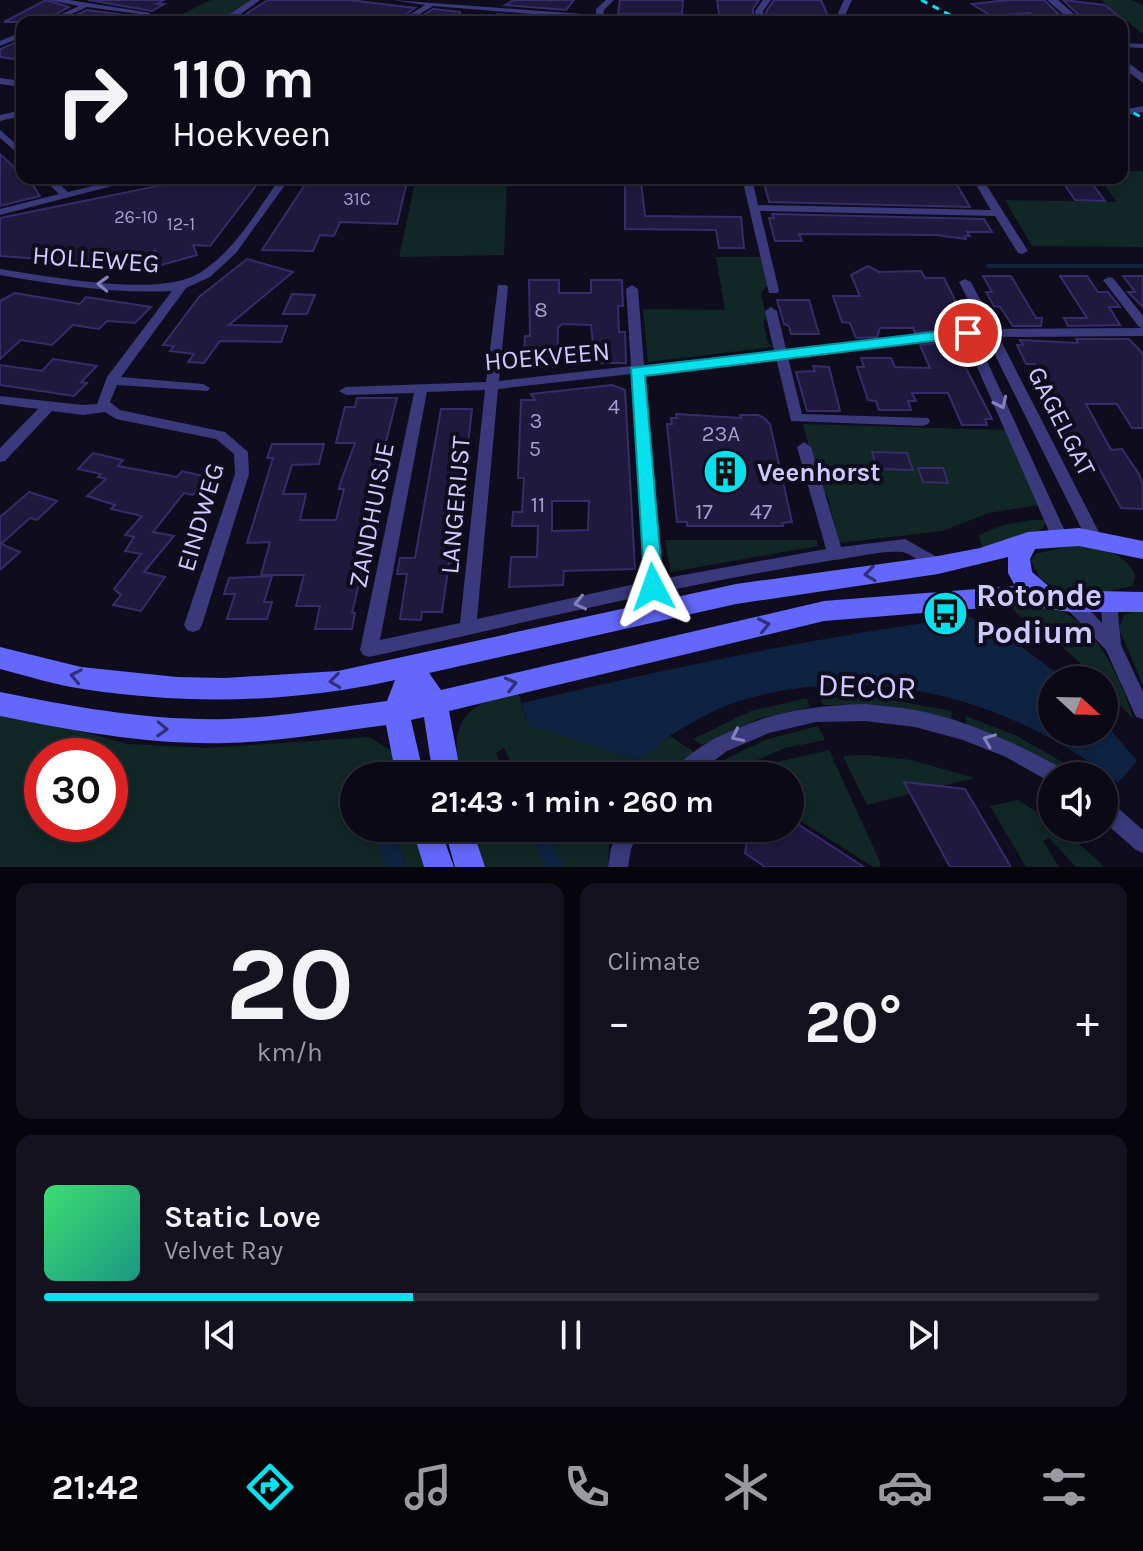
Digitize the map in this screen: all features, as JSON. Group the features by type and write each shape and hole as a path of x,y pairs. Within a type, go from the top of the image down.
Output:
{"main road":[{"path":"0,658 81,678 189,688 338,682 736,594 938,565 981,557 1028,541 1094,538 1139,552"},
{"path":"1028,541 1017,556 1019,573 1025,582 1059,600"},
{"path":"0,704 84,721 147,728 226,731 396,712 824,611 1000,596 1130,600"},
{"path":"412,668 435,703 445,762"},
{"path":"407,762 396,712 412,668"},
{"path":"431,842 439,867"},
{"path":"462,842 470,867"}],"street":[{"path":"53,0 89,2 147,13"},
{"path":"232,16 256,0"},
{"path":"396,0 551,16"},
{"path":"483,9 492,0"},
{"path":"599,16 600,9 610,0"},
{"path":"1052,0 1071,16"},
{"path":"60,16 89,2"},
{"path":"412,16 432,4"},
{"path":"512,16 515,13"},
{"path":"1128,66 1143,80"},
{"path":"0,133 16,148"},
{"path":"53,184 65,195"},
{"path":"0,212 112,184"},
{"name":"HOLLEWEG","path":"0,272 89,284 181,287 198,278 232,251 281,184"},
{"path":"748,184 773,291"},
{"path":"981,184 1022,251"},
{"path":"753,208 998,213"},
{"path":"1109,280 1143,324"},
{"name":"GAGELGAT","path":"965,282 1094,538"},
{"path":"106,407 104,395 112,380 181,287"},
{"name":"LANGERIJST","path":"468,628 502,287"},
{"path":"632,289 653,587"},
{"path":"771,311 796,418 923,421"},
{"name":"HOEKVEEN","path":"346,391 490,386 968,333 1143,332"},
{"name":"GAGELGAT","path":"968,333 1053,515 1060,538"},
{"path":"112,380 203,388"},
{"name":"ZANDHUISJE","path":"421,390 369,650 468,628"},
{"name":"EINDWEG","path":"0,400 48,407 106,407 127,417 220,435 241,452 242,474 193,625"},
{"path":"0,457 48,407"},
{"path":"804,447 835,554"},
{"path":"468,628 653,587 835,554 905,545 938,565"},
{"path":"1059,600 1112,645 1143,711"},
{"path":"1112,645 1130,600"},
{"name":"DECOR","path":"694,762 751,729 801,715 853,710 940,723 1005,747 1038,765"},
{"path":"1118,821 1143,843"},
{"path":"618,867 624,842"}],"green space":[{"path":"211,0 252,0 227,16 178,16"},
{"path":"1101,0 1132,0 1143,5 1143,34 1128,22 1128,16 1121,16"},
{"path":"1128,171 1143,171 1143,247 1032,246 1005,200 1117,202 1104,184 1128,184"},
{"path":"415,184 507,184 504,255 399,257"},
{"path":"716,257 761,257 768,285 761,293 767,320 763,320 768,343 773,347 648,362 643,309 725,310"},
{"path":"803,424 1005,430 1038,505 989,513 942,531 839,543 827,494 821,493"},
{"path":"1048,520 1040,531 983,550 979,535 1003,525"},
{"path":"665,540 817,540 818,546 670,572"},
{"path":"1078,544 1111,552 1125,561 1135,575 1133,586 1078,597 1041,580 1031,561 1035,554"},
{"path":"1008,600 1057,609 1084,627 1112,666 1083,666 1061,645 1017,614"},
{"path":"1143,609 1143,685 1119,628 1124,615"},
{"path":"1118,679 1122,688 1133,719 1118,703"},
{"path":"517,689 528,725 638,760 670,736 694,752 681,762 510,762 504,748 496,753 500,762 458,762 460,728 473,709"},
{"path":"869,696 952,711 951,720 878,705 823,705 820,698"},
{"path":"807,698 810,707 758,719 702,745 693,739 751,711"},
{"path":"0,710 105,738 24,738 24,842 128,842 128,744 207,748 369,737 395,753 398,762 340,762 340,842 378,842 386,867 0,867"},
{"path":"966,716 1017,736 1062,762 1041,762 966,724"},
{"path":"818,726 825,740 785,748 753,762 730,762 725,759 768,739"},
{"path":"829,750 881,864 879,867 873,867 804,823 804,762 777,762"},
{"path":"843,756 911,760 975,778 942,786 905,782 910,794 867,805"},
{"path":"1018,800 1038,813 1038,842 1044,842 1059,867 1026,867 990,806"},
{"path":"397,842 422,842 432,867 406,867"},
{"path":"475,842 534,842 546,867 483,867"},
{"path":"551,842 610,842 608,867 564,867"},
{"path":"1053,842 1077,842 1105,867 1076,867"}],"water":[{"path":"970,617 1002,632 1047,666 1038,666 1038,732 985,709 937,695 887,687 837,685 786,690 736,702 687,725 638,760 528,725 522,703 633,677 857,634"},
{"path":"1118,739 1137,761 1118,783 1118,762 1089,762 1063,746 1118,746"},
{"path":"378,842 397,842 406,867 386,867"},
{"path":"534,842 551,842 564,867 546,867"}],"building":[{"path":"46,0 69,7 52,16 16,16 16,22 4,22"},
{"path":"88,0 164,0 157,4 164,4 152,11"},
{"path":"268,0 349,0 415,8 404,16 246,14"},
{"path":"514,0 574,0 566,10 505,5"},
{"path":"620,0 683,0 682,14 618,14"},
{"path":"717,0 759,0 753,9 753,16 719,16"},
{"path":"774,0 821,0 828,16 767,16"},
{"path":"1044,0 1061,16 1033,16 1030,13 991,16 972,4"},
{"path":"1063,0 1105,5 1119,16 1080,16"},
{"path":"433,9 460,12 460,16 422,16"},
{"path":"87,10 132,16 77,15 74,16"},
{"path":"16,42 16,59 0,57 0,49"},
{"path":"0,154 16,169 16,184 32,184 40,196 0,206"},
{"path":"167,184 257,184 210,246 193,245 197,255 161,265 155,250 142,266 0,256 0,218"},
{"path":"305,184 407,184 397,224 340,222 334,236 320,235 313,251 262,250"},
{"path":"625,184 641,184 645,216 741,217 744,248 719,248 716,230 625,229"},
{"path":"764,184 957,184 970,207 769,202"},
{"path":"1064,184 1092,184 1105,201 1075,200"},
{"path":"772,214 984,219 992,232 967,232 970,236 965,236 966,239 936,235 799,234 802,241 775,241 769,218 774,218"},
{"path":"247,259 293,272 229,325 287,326 281,342 220,341 204,363 188,362 194,354 170,351 174,346 163,345 199,297"},
{"path":"868,266 879,272 921,271 925,278 944,278 961,312 955,312 960,321 944,321 947,330 915,333 913,328 880,328 877,337 856,338 850,323 842,322 833,296 860,296 851,275"},
{"path":"983,276 1011,276 1036,318 1042,318 1041,326 1013,326 1000,307 994,306 986,292 992,292"},
{"path":"1060,276 1087,276 1098,292 1108,292 1120,307 1109,307 1120,325 1068,326 1064,318 1087,318"},
{"path":"1123,276 1143,276 1143,307 1128,292 1135,292"},
{"path":"529,280 559,280 559,293 591,293 591,280 622,280 623,306 618,306 619,332 625,332 626,363 595,363 591,325 562,324 558,328 557,367 523,367 525,336 530,336"},
{"path":"15,293 80,304 86,297 151,307 135,323 107,321 99,329 73,325 52,345 21,340 0,359 0,301"},
{"path":"292,294 315,295 307,314 283,314"},
{"path":"777,300 809,300 819,334 791,334 789,326 784,324"},
{"path":"1076,339 1129,339 1143,354 1143,428 1132,428 1117,404 1086,404 1111,450 1122,449 1139,474 1143,485 1143,509 1121,508 1099,468 1088,468 1051,410 1062,409 1034,364 1026,364 1017,345 1023,345 1020,340 1078,343"},
{"path":"952,341 992,419 985,419 987,425 962,425 948,393 912,393 916,401 908,401 911,410 879,410 876,401 868,400 857,367 864,367 861,358 891,358 895,367 930,368 920,345"},
{"path":"53,359 97,366 81,382 87,383 74,396 0,385 0,365 42,371"},
{"path":"813,366 829,367 840,411 807,411 796,372 815,371"},
{"path":"612,385 625,390 635,569 564,571 563,585 509,587 511,557 537,557 538,526 512,526 513,512 522,512 524,478 518,478 521,400 535,400 531,394","holes":["552,501 589,501 588,530 552,531"]},
{"path":"357,398 397,398 371,501 379,501 352,613 355,613 352,629 315,629 320,606 296,606 304,575 261,575 270,542 247,543 273,458 267,458 272,444 324,444 319,464 292,465 283,494 306,494 300,520 336,520 344,489 339,489 355,443 336,443 345,407 355,407"},
{"path":"441,409 472,409 455,563 449,563 442,612 422,612 421,620 400,619 407,574 397,574 400,558 415,558"},
{"name":"Veenhorst","path":"676,414 741,418 740,415 758,415 764,418 770,424 792,522 782,523 783,526 687,526 687,522 677,522 667,424 672,424 671,418 677,418"},
{"path":"872,452 907,453 913,470 877,469"},
{"path":"93,453 123,460 118,466 177,477 182,471 208,477 193,495 184,493 153,532 174,536 144,572 165,577 141,611 113,605 121,595 114,589 141,554 125,551 134,537 125,535 142,516 111,509 115,505 87,496 106,479 98,477 101,474 78,469"},
{"path":"918,468 943,468 948,483 923,482"},
{"path":"29,492 57,501 37,520 30,518 1,544 20,552 0,570 0,517"},
{"path":"272,576 264,602 272,602 267,619 227,619 235,594 224,594 229,578"},
{"path":"904,782 965,789 1011,867 950,867"},
{"path":"804,828 864,867 765,867 745,853 747,842 804,842"}],"waterway":[{"path":"988,266 1143,266"}],"railway":[{"path":"921,0 952,16"},
{"path":"1128,110 1143,118"}],"place":[{"name":"Veenhorst","path":"726,472"},
{"name":"Rotonde Podium","path":"945,613"}],"route":[{"path":"653,587 637,371 968,333"}]}
